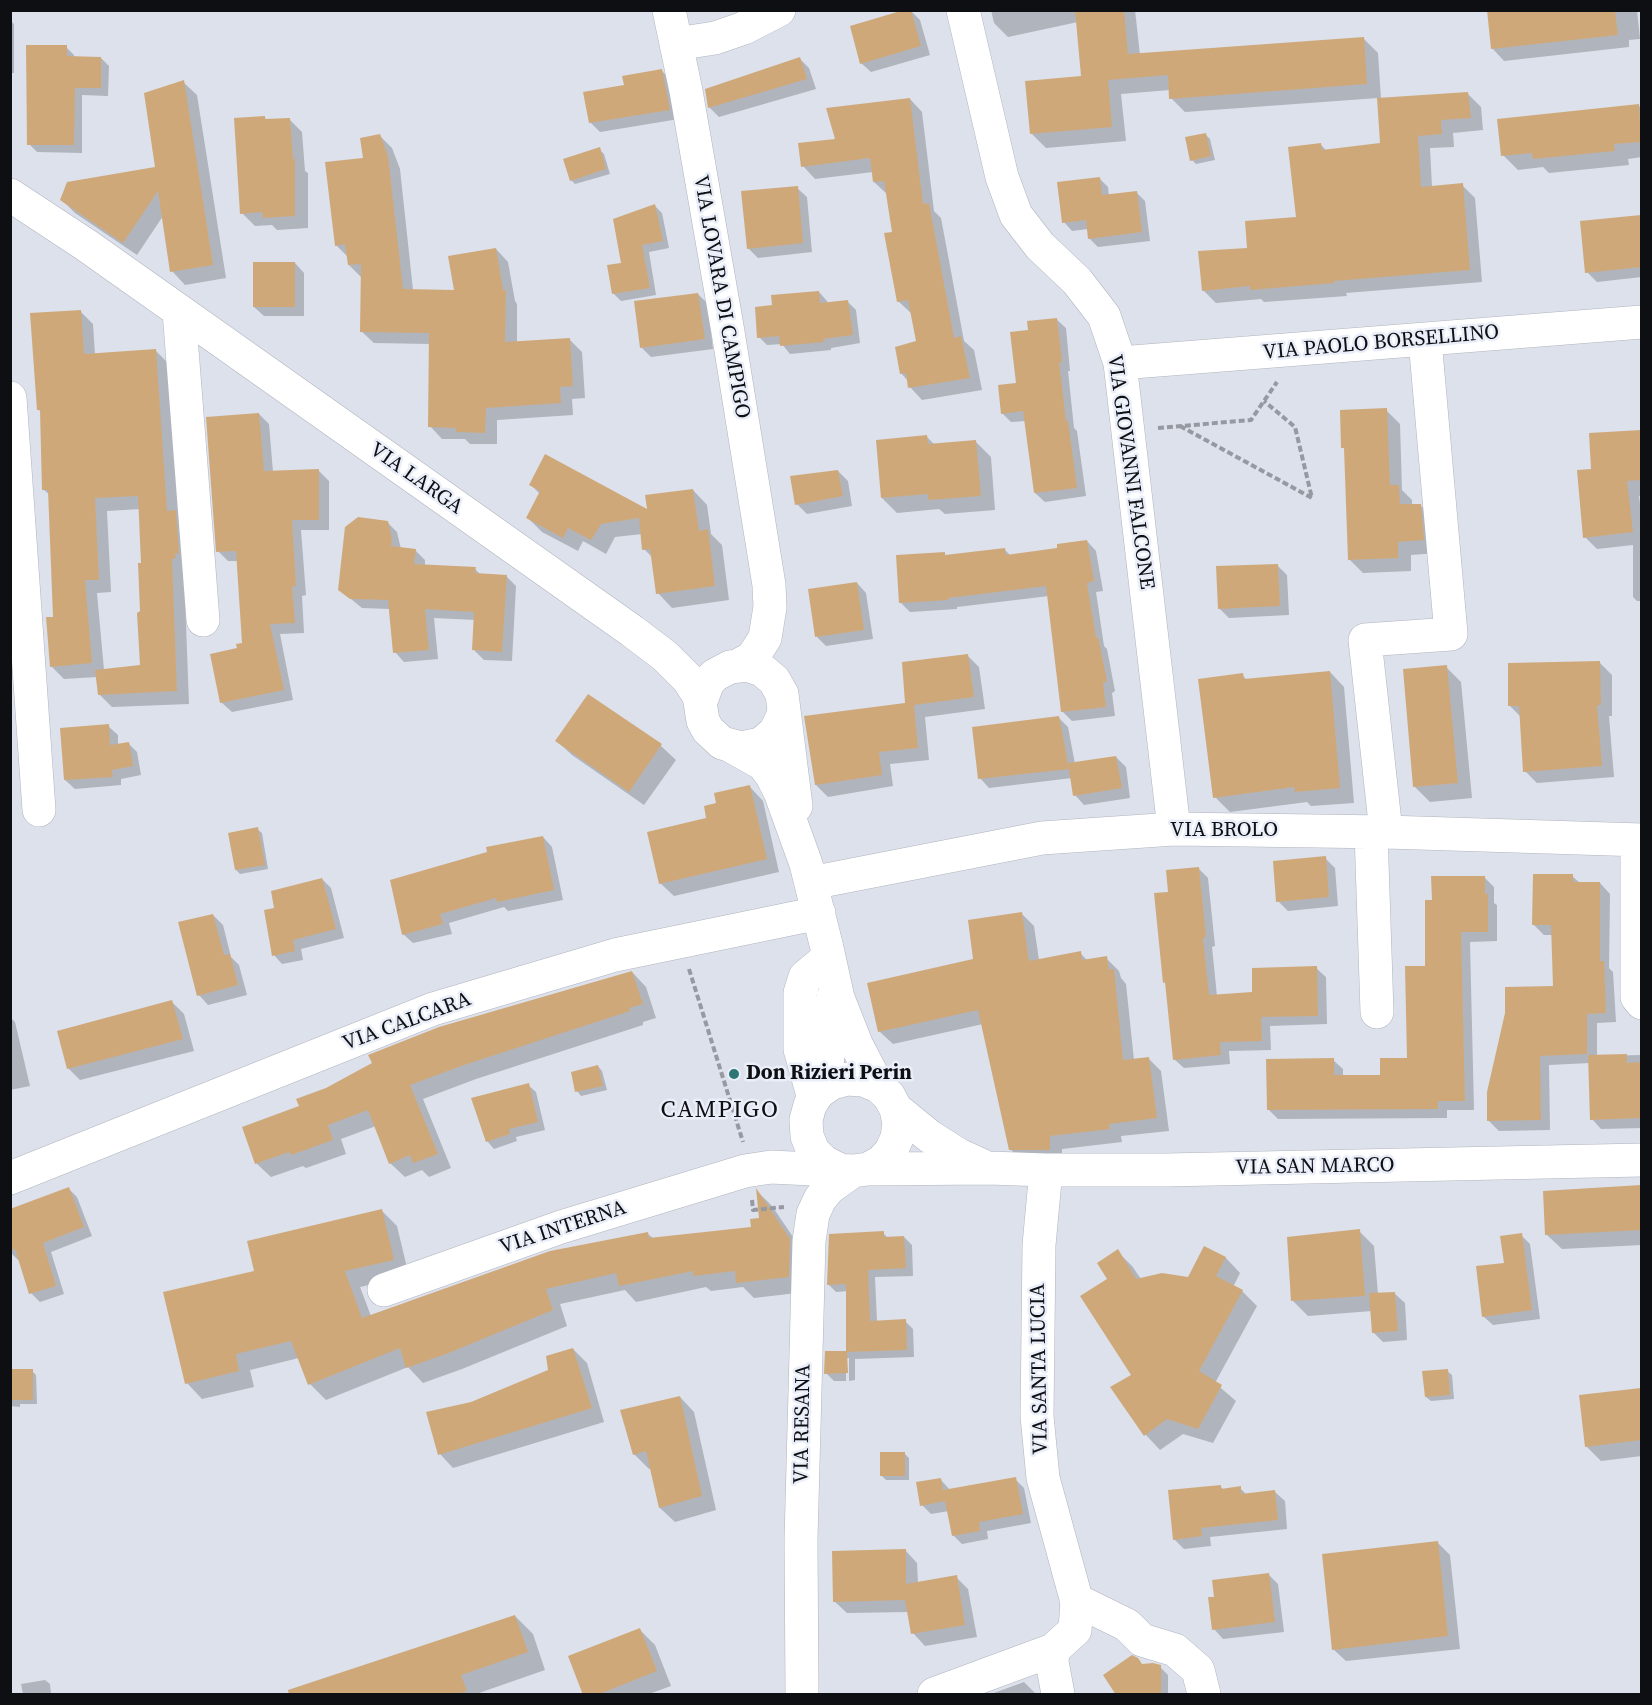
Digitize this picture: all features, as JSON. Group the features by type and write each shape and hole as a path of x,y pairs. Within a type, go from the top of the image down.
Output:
{"street":[{"name":"VIA LOVARA DI CAMPIGO","path":"669,10 728,332 769,585 770,607 765,638 752,658 731,667"},
{"path":"676,44 715,38 744,28 779,10"},
{"name":"VIA GIOVANNI FALCONE","path":"963,10 1002,177 1016,216 1040,246 1077,281 1104,316 1120,363 1174,829"},
{"name":"VIA LARGA","path":"15,207 179,312 610,614 652,646 683,674 701,701"},
{"path":"179,312 202,620"},
{"name":"VIA PAOLO BORSELLINO","path":"1120,363 1641,322"},
{"path":"1377,1012 1378,832 1365,640 1451,634 1425,340"},
{"path":"10,398 39,810"},
{"name":"VIA LOVARA DI CAMPIGO","path":"769,585 781,625 783,702 798,824 831,971 856,1046 887,1097"},
{"name":"VIA LARGA","path":"652,646 674,659 688,663 731,667"},
{"path":"731,667 754,667 769,674 783,702 779,726 769,738 751,747 722,743 708,730 703,721 701,701 708,682 731,667"},
{"name":"VIA LOVARA DI CAMPIGO","path":"731,746 763,764 772,776 812,887"},
{"name":"VIA BROLO","path":"812,887 1042,838 1174,829 1378,832 1639,840"},
{"path":"1639,840 1637,997 1641,1003"},
{"name":"VIA CALCARA","path":"10,1178 433,1009 615,955 812,887"},
{"name":"VIA LOVARA DI CAMPIGO","path":"811,1112 827,1065 831,971"},
{"path":"847,1079 863,1080 887,1097 899,1123 897,1138 891,1151 881,1162 842,1170 824,1162 813,1151 811,1112 832,1083 847,1079"},
{"name":"VIA SAN MARCO","path":"887,1097 916,1128 967,1160 989,1168"},
{"name":"VIA INTERNA","path":"747,1171 784,1147 811,1112"},
{"name":"VIA SAN MARCO","path":"842,1170 989,1168 1166,1170 1641,1160"},
{"name":"VIA INTERNA","path":"384,1290 561,1227 747,1171 771,1167 842,1170"},
{"path":"801,1215 842,1170"},
{"name":"VIA RESANA","path":"802,1695 801,1529 807,1262 801,1215 816,1207 842,1170"},
{"name":"VIA SANTA LUCIA","path":"934,1695 1053,1650 1075,1630 1076,1600 1043,1478 1038,1425 1039,1245 1046,1170"},
{"path":"1076,1600 1127,1625 1142,1640 1175,1650 1198,1671 1204,1695"},
{"path":"1053,1650 1052,1662 1058,1695"}],"path":[{"path":"1152,429 1251,420 1282,375"},
{"path":"1180,426 1312,498 1295,427 1264,401"},
{"path":"687,962 747,1171 753,1210 801,1215"}],"building":[{"path":"911,10 921,46 860,64 850,26"},
{"path":"1075,10 1124,10 1128,54 1364,37 1367,84 1169,99 1168,75 1108,80 1112,127 1030,134 1025,81 1081,76"},
{"path":"1487,10 1615,10 1618,35 1491,49"},
{"path":"26,45 67,45 67,56 101,57 101,88 75,88 74,145 27,145"},
{"path":"800,57 807,79 708,108 705,89"},
{"path":"662,69 670,110 589,123 583,92 624,85 622,76"},
{"path":"184,80 213,265 170,272 158,191 123,243 60,200 67,182 155,167 144,93"},
{"path":"1468,92 1471,118 1441,120 1442,134 1418,136 1421,187 1463,183 1470,270 1250,290 1250,286 1202,291 1198,251 1247,248 1245,221 1296,217 1288,147 1321,143 1322,150 1380,143 1377,98"},
{"path":"910,98 923,204 929,203 954,338 961,336 970,378 908,388 906,373 900,374 895,347 916,341 908,300 897,302 884,233 892,232 884,181 873,182 870,158 801,167 798,143 835,139 826,108"},
{"path":"1639,104 1641,142 1614,144 1615,151 1533,159 1532,153 1501,156 1497,119"},
{"path":"265,116 265,119 290,118 293,159 295,159 295,216 263,218 262,212 240,214 234,118"},
{"path":"1206,133 1211,156 1190,161 1185,137"},
{"path":"380,134 388,156 403,289 454,290 448,256 496,248 503,290 506,291 505,342 570,338 573,386 560,387 561,403 486,408 485,433 456,432 456,428 428,427 429,333 360,332 361,264 348,265 345,244 335,246 325,162 363,158 360,138"},
{"path":"600,147 606,169 570,181 563,159"},
{"path":"1100,177 1102,195 1137,191 1142,232 1088,239 1086,220 1062,223 1057,182"},
{"path":"798,186 803,243 747,249 741,191"},
{"path":"655,204 663,241 642,245 650,288 612,294 607,265 621,263 613,219"},
{"path":"1641,215 1641,267 1585,273 1580,221"},
{"path":"253,262 295,262 295,307 253,307"},
{"path":"819,291 820,303 848,300 853,335 823,339 824,342 780,346 779,336 757,338 755,307 772,305 771,295"},
{"path":"698,293 705,339 640,348 634,301"},
{"path":"81,310 84,354 156,349 167,511 176,510 179,553 175,554 176,558 172,559 177,691 98,695 95,670 140,665 137,613 140,611 138,563 141,563 138,496 95,498 99,580 85,580 92,663 50,667 46,617 53,617 48,490 42,490 40,410 37,410 30,313"},
{"path":"1057,318 1062,362 1059,362 1077,488 1034,493 1023,411 1001,414 998,385 1016,383 1010,332 1028,330 1027,321"},
{"path":"1387,408 1390,485 1399,485 1400,504 1421,504 1424,540 1398,542 1398,558 1348,560 1344,448 1341,448 1340,410"},
{"path":"259,413 264,471 319,469 319,520 292,520 296,586 292,586 295,623 270,624 284,690 220,703 210,654 237,648 236,644 242,643 236,551 216,552 206,417"},
{"path":"1641,430 1641,480 1627,481 1633,532 1583,538 1577,470 1591,469 1589,433"},
{"path":"927,435 928,444 976,440 981,496 928,500 928,494 881,498 876,440"},
{"path":"545,454 647,509 645,495 693,489 699,531 708,529 715,586 656,594 650,549 642,550 639,518 601,524 591,540 568,528 563,538 526,518 540,491 529,485"},
{"path":"838,470 843,496 795,505 790,476"},
{"path":"358,517 388,521 392,539 391,546 416,549 414,564 476,567 475,573 507,575 502,652 472,650 474,612 425,609 429,650 393,653 388,600 350,599 338,590 345,527"},
{"path":"1087,540 1094,581 1087,583 1096,638 1098,637 1107,681 1103,683 1106,707 1061,712 1046,586 948,598 948,600 899,603 896,555 945,552 945,555 1005,548 1006,555 1057,548 1057,544"},
{"path":"1278,564 1280,606 1218,609 1216,566"},
{"path":"857,582 864,630 815,637 808,589"},
{"path":"968,654 974,697 914,705 918,748 879,752 882,775 815,785 804,716 905,703 902,662"},
{"path":"1600,661 1601,705 1597,705 1602,766 1523,772 1519,706 1508,706 1508,663"},
{"path":"1447,665 1458,783 1413,787 1403,669"},
{"path":"1330,671 1340,788 1295,792 1294,787 1213,798 1198,679 1243,673 1244,679"},
{"path":"588,694 662,744 629,792 555,741"},
{"path":"1059,716 1069,769 978,779 972,727"},
{"path":"109,724 110,745 129,742 133,766 112,770 113,777 64,780 60,728"},
{"path":"1116,756 1122,788 1073,796 1068,763"},
{"path":"750,785 767,859 659,884 647,832 706,818 704,806 716,803 714,793"},
{"path":"258,827 265,865 235,870 228,833"},
{"path":"543,836 554,890 497,902 496,898 440,914 443,924 402,935 390,880 487,852 486,847"},
{"path":"1326,856 1329,897 1276,902 1273,861"},
{"path":"1199,867 1209,995 1252,992 1252,968 1317,966 1318,1016 1261,1017 1262,1041 1220,1042 1221,1055 1173,1060 1154,893 1168,892 1166,870"},
{"path":"1533,874 1573,874 1573,882 1600,882 1600,961 1604,961 1606,1013 1587,1014 1587,1054 1540,1056 1541,1120 1487,1121 1487,1092 1505,1013 1505,987 1553,986 1551,925 1532,925"},
{"path":"1431,876 1485,876 1485,894 1488,894 1488,932 1461,932 1465,1101 1438,1101 1438,1109 1267,1110 1266,1059 1334,1058 1334,1075 1380,1075 1380,1058 1407,1058 1405,966 1425,966 1425,900 1432,900"},
{"path":"322,878 336,929 293,940 295,951 272,956 264,910 274,908 271,891"},
{"path":"1022,912 1029,961 1081,951 1082,960 1107,956 1109,970 1114,969 1123,1060 1149,1057 1157,1118 1109,1124 1110,1129 1050,1136 1050,1150 1009,1150 978,1010 878,1032 867,983 973,959 968,920"},
{"path":"213,914 224,955 230,954 238,985 197,996 178,922"},
{"path":"632,971 643,1004 629,1008 630,1011 410,1085 438,1154 413,1163 410,1155 389,1164 368,1110 328,1125 333,1140 291,1155 289,1152 255,1164 242,1127 299,1106 296,1099 326,1088 372,1063 368,1055 439,1027"},
{"path":"172,1000 183,1039 67,1069 57,1031"},
{"path":"1627,1054 1627,1063 1641,1062 1641,1118 1590,1120 1588,1055"},
{"path":"598,1065 603,1086 575,1092 571,1072"},
{"path":"529,1083 538,1122 509,1129 510,1134 486,1142 471,1098"},
{"path":"1641,1185 1641,1230 1545,1235 1543,1191"},
{"path":"69,1187 84,1227 43,1243 56,1286 29,1294 15,1249 10,1250 10,1209"},
{"path":"756,1188 790,1239 789,1277 736,1283 735,1271 693,1276 693,1271 619,1286 616,1273 546,1289 553,1310 406,1368 400,1348 308,1385 291,1341 236,1354 239,1371 185,1384 163,1292 254,1271 247,1241 382,1209 394,1260 345,1271 362,1318 550,1251 648,1232 649,1238 751,1227 750,1219 759,1218"},
{"path":"1360,1229 1365,1296 1291,1301 1287,1237"},
{"path":"884,1231 884,1237 904,1236 906,1268 868,1270 870,1321 906,1319 907,1350 847,1352 848,1373 824,1374 825,1351 846,1351 846,1284 827,1285 829,1234"},
{"path":"1522,1233 1532,1310 1482,1317 1476,1266 1504,1263 1500,1236"},
{"path":"1204,1246 1226,1257 1216,1276 1243,1290 1199,1371 1222,1385 1198,1429 1167,1419 1144,1436 1110,1387 1131,1375 1080,1296 1107,1279 1097,1263 1118,1249 1136,1279 1162,1273 1188,1277"},
{"path":"1395,1292 1398,1331 1372,1333 1369,1293"},
{"path":"573,1348 592,1408 438,1455 426,1412 471,1402 548,1370 546,1356"},
{"path":"10,1369 33,1369 33,1400 10,1400"},
{"path":"1448,1369 1450,1395 1425,1397 1422,1371"},
{"path":"1641,1388 1641,1440 1585,1447 1579,1395"},
{"path":"680,1396 702,1496 659,1508 646,1451 633,1455 620,1410"},
{"path":"880,1452 905,1452 905,1476 880,1476"},
{"path":"1016,1477 1023,1514 979,1522 980,1531 952,1536 945,1501 920,1506 916,1482 941,1478 943,1490"},
{"path":"1221,1485 1221,1489 1241,1486 1241,1494 1275,1490 1278,1520 1201,1528 1202,1536 1173,1540 1168,1490"},
{"path":"1438,1541 1448,1636 1332,1650 1322,1554"},
{"path":"906,1549 906,1584 957,1575 965,1625 911,1634 905,1600 833,1602 832,1551"},
{"path":"1269,1573 1275,1622 1212,1630 1208,1597 1214,1597 1212,1580"},
{"path":"515,1615 528,1652 461,1675 467,1691 455,1695 289,1695 288,1690"},
{"path":"640,1628 657,1671 597,1695 583,1695 568,1656"},
{"path":"1132,1655 1142,1664 1161,1665 1161,1695 1116,1695 1103,1675"}],"place":[{"name":"Don Rizieri Perin","path":"734,1074"}],"district":[{"name":"CAMPIGO","path":"720,1111"}]}
